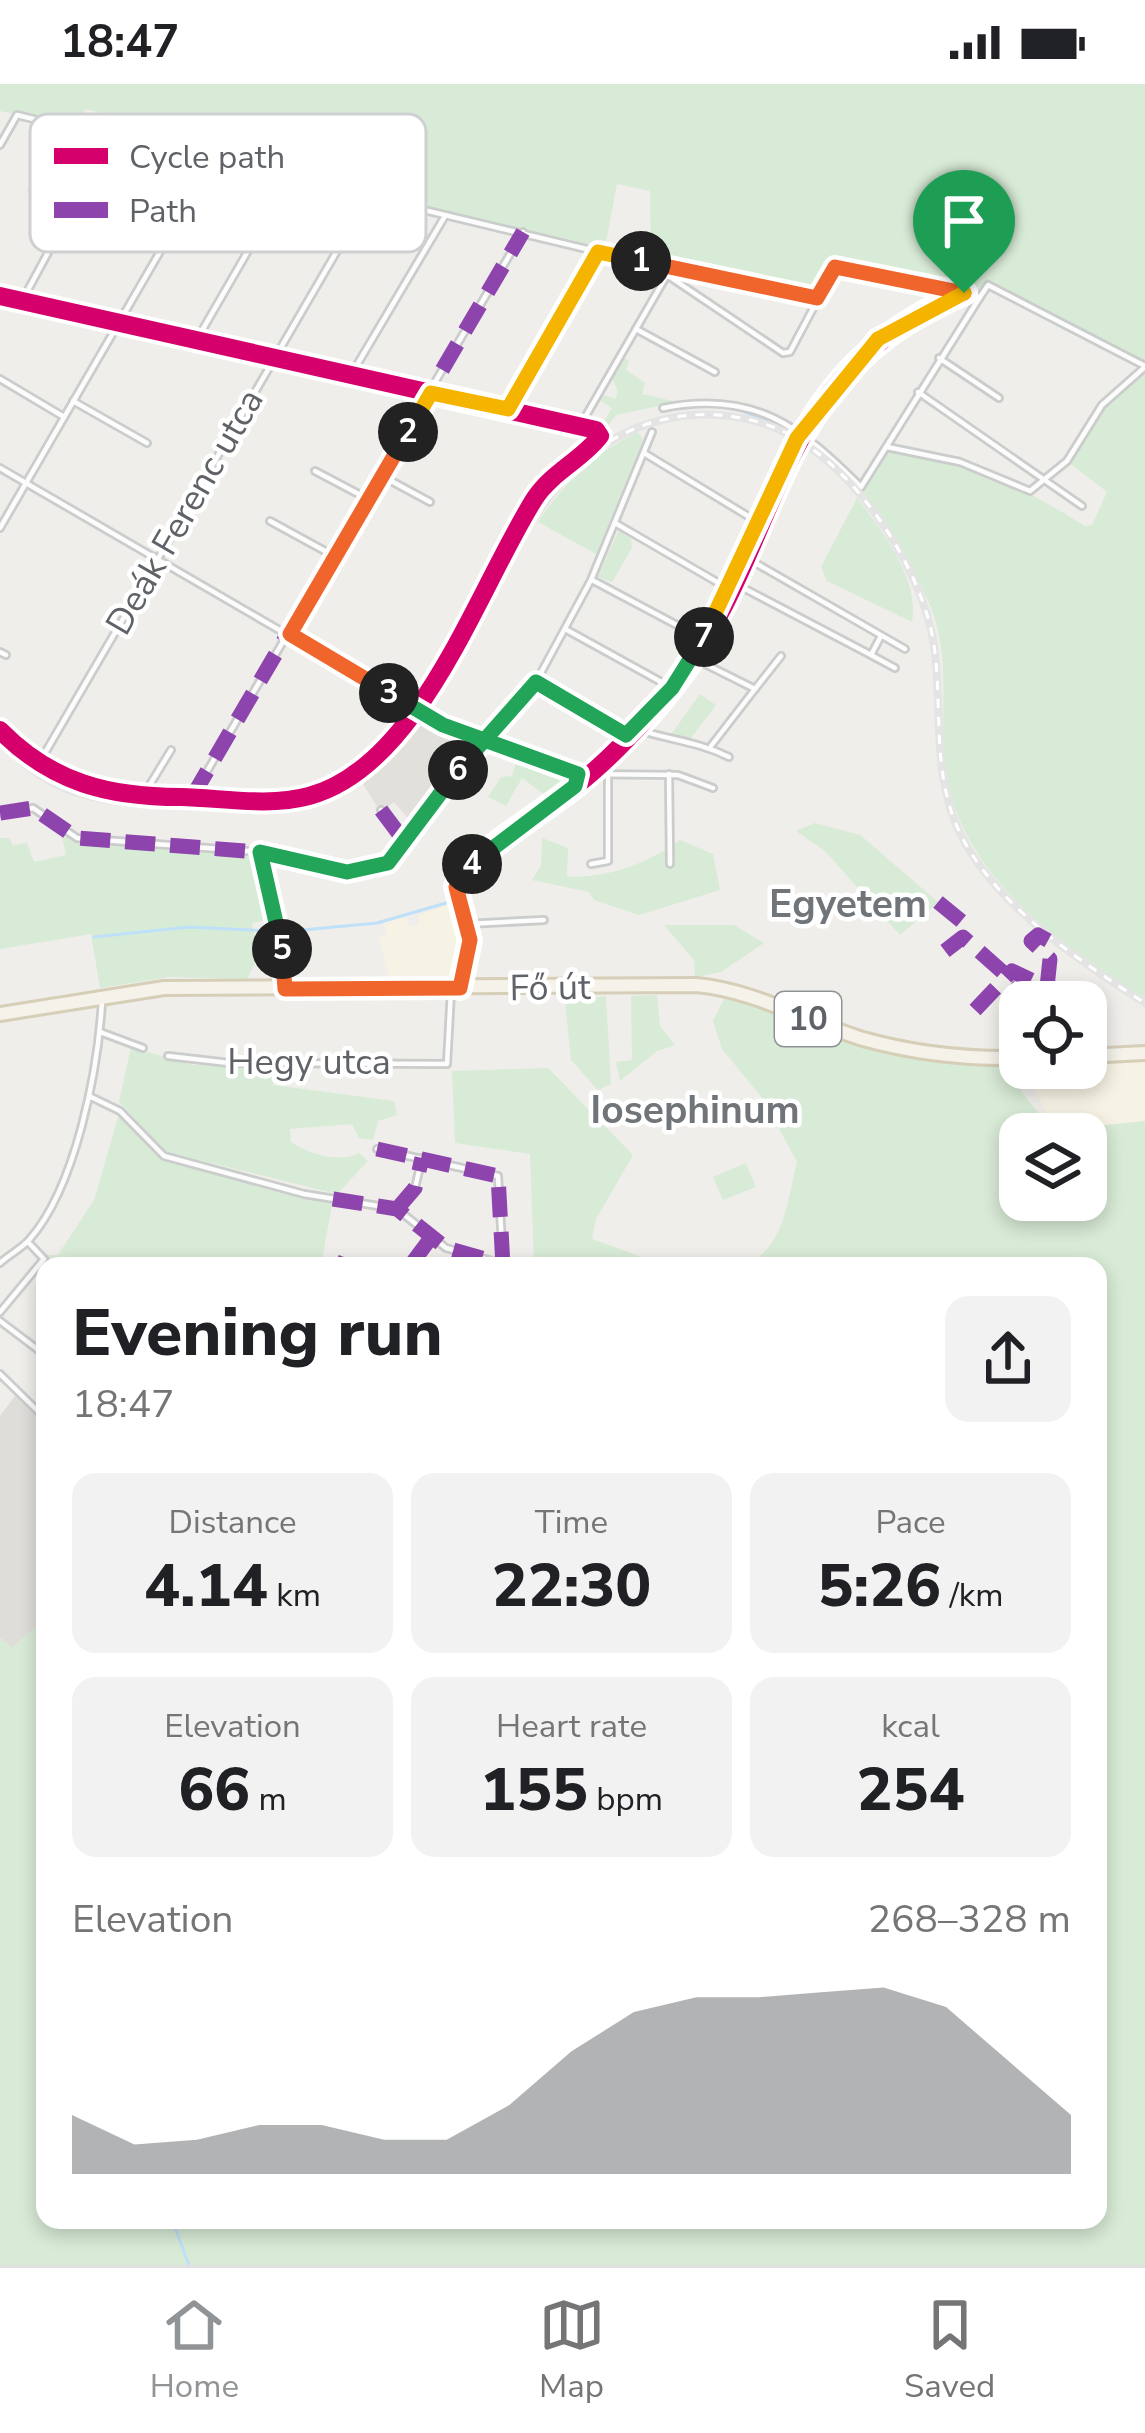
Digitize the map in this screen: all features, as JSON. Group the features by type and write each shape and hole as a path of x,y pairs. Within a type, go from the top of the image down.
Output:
{"main road":[{"name":"Fő út","path":"0,1014 102,995 192,987 716,987 877,1042 999,1057"},
{"path":"1107,1055 1145,1053"}],"street":[{"path":"0,145 17,115 30,118"},
{"path":"426,211 817,298"},
{"path":"426,249 446,216"},
{"path":"192,797 523,232"},
{"path":"22,301 48,252"},
{"path":"0,527 159,252"},
{"path":"196,341 247,252"},
{"name":"Deák Ferenc utca","path":"38,765 336,252"},
{"path":"351,375 424,252"},
{"path":"508,409 598,252"},
{"path":"580,426 670,267"},
{"path":"667,275 783,353 790,352 835,267 980,297"},
{"path":"663,408 729,402 803,430 861,487 988,285 1145,367 1102,406 1067,461 1030,491 960,461 887,447"},
{"path":"944,301 946,290"},
{"path":"455,988 470,940 456,887 460,874 575,786 672,688 703,640 803,430 872,344 964,293"},
{"path":"0,296 508,409 580,426 600,436 537,496 415,709 370,762 334,787 273,801 142,796 88,788 38,765 0,730"},
{"path":"637,328 715,372"},
{"path":"939,358 999,398"},
{"path":"0,379 64,416"},
{"path":"918,392 1082,506"},
{"path":"73,401 147,443"},
{"path":"0,813 33,808 77,838 260,852 353,872 392,861 484,740 536,682 591,580 652,432"},
{"path":"644,454 760,524"},
{"path":"0,468 415,709 484,740 578,774 669,774 713,788"},
{"path":"315,471 368,499"},
{"path":"382,476 430,502"},
{"path":"270,521 334,556"},
{"path":"615,523 895,668"},
{"path":"745,556 905,649"},
{"path":"591,580 703,640"},
{"path":"567,630 672,688"},
{"path":"871,655 881,636"},
{"path":"710,748 781,656"},
{"path":"693,658 755,689"},
{"path":"536,682 626,735"},
{"path":"633,728 729,757"},
{"path":"142,796 171,750"},
{"path":"575,786 578,774"},
{"path":"669,774 670,864"},
{"path":"591,864 608,861 608,776"},
{"path":"381,810 405,842"},
{"path":"260,852 285,989"},
{"path":"467,924 544,920"},
{"name":"Hegy utca","path":"169,1056 229,1063 449,1063 455,988"},
{"path":"0,1263 28,1242 52,1205 89,1096 102,995"},
{"path":"100,1032 143,1048"},
{"path":"89,1096 120,1111 164,1156 304,1194 397,1210 430,1239 481,1257"},
{"path":"376,1148 498,1176 503,1257"},
{"path":"397,1210 415,1188 422,1158"},
{"path":"417,1257 430,1239"},
{"path":"28,1242 42,1257"},
{"path":"0,1312 36,1269"},
{"path":"0,1321 36,1348"},
{"path":"0,1374 36,1409"}],"shaded area":[{"path":"423,722 476,743 414,825 394,802 384,810 376,805 362,782 387,763"},
{"path":"456,903 466,929 459,976 453,981 390,982 379,937 387,935 384,923 406,917 409,927 419,925 419,915"},
{"path":"1145,1062 1145,1121 1107,1125 1107,1113 1046,1113 1034,1089 1107,1089 1107,1064"},
{"path":"18,1392 36,1411 36,1627 12,1648 0,1638 0,1416"}],"green space":[{"path":"0,84 1145,84 1145,999 1046,929 989,870 968,837 952,801 944,761 943,674 936,623 921,587 861,487 892,442 900,449 996,478 1085,526 1092,525 1107,492 1067,461 1102,405 1144,366 988,285 980,297 835,267 816,298 662,265 651,248 650,191 617,184 604,253 426,210 426,114 107,114 85,109 83,114 30,117 0,111"},
{"path":"624,358 629,361 626,370 645,383 642,394 677,402 616,415 606,429 602,425 612,408 600,400 604,395 615,399 618,392 612,378"},
{"path":"638,432 643,440 596,554 538,522 582,470"},
{"path":"857,498 905,573 912,622 827,581 821,567"},
{"path":"619,530 631,539 632,548 612,582 598,577"},
{"path":"700,694 716,705 691,738 668,739"},
{"path":"518,756 567,776 569,789 553,801 522,778 506,806 488,797 501,777 512,776"},
{"path":"815,823 860,835 938,902 900,935 825,851 796,831"},
{"path":"62,836 257,857 270,919 252,923 259,955 247,979 170,977 100,988 91,934 0,949 0,838 10,838 12,845 27,843 34,862 66,855"},
{"path":"542,838 568,848 567,877 626,868 680,840 713,854 720,890 639,915 594,900 589,892 532,880 541,866"},
{"path":"664,925 734,925 764,943 721,972 695,977 694,960"},
{"path":"657,995 660,1026 675,1045 657,1051 620,1081 616,1062 632,1060 631,996"},
{"path":"726,995 894,1052 999,1064 999,1089 1021,1089 1039,1113 999,1113 999,1221 1107,1221 1107,1125 1145,1121 1145,2265 0,2265 0,1638 12,1648 36,1627 36,2229 1107,2229 1107,1257 758,1257 781,1224 797,1162 763,1099 722,1049 713,1021"},
{"path":"606,996 611,1084 598,1090 571,1060 565,1001"},
{"path":"131,1047 193,1065 273,1067 273,1085 394,1101 397,1115 378,1121 373,1140 359,1138 352,1124 290,1129 291,1142 307,1151 335,1157 359,1153 368,1161 337,1194 166,1152 119,1102"},
{"path":"548,1068 633,1155 596,1219 592,1239 642,1257 534,1257 530,1154 455,1143 452,1071"},
{"path":"120,1111 159,1153 333,1199 323,1257 43,1257 58,1255 94,1200"},
{"path":"746,1163 756,1187 723,1200 713,1177"}],"waterway":[{"path":"740,410 791,431"},
{"path":"281,932 377,923 453,901"},
{"path":"94,937 189,927 271,931"},
{"path":"175,2229 189,2265"}],"railway":[{"path":"0,739 17,758 56,784 122,802 266,807 335,792 399,745 435,697 527,529 564,480 609,442 666,419 706,415 747,419 801,441 829,462 878,517 898,549 927,614 937,669 945,787 960,833 975,859 1040,929 1145,1003"}],"marked path":[{"path":"192,797 523,232"},
{"path":"0,813 33,808 77,838 259,852 357,872 392,861 485,740"},
{"path":"381,810 405,842"},
{"path":"938,902 965,924"},
{"path":"1048,981 1050,959 1031,941 1038,935 1049,941"},
{"path":"945,951 963,937 1013,981"},
{"path":"1003,981 1012,971 1033,981"},
{"path":"975,1010 999,985"},
{"path":"377,1149 498,1176 502,1257"},
{"path":"397,1209 415,1188 422,1158"},
{"path":"333,1199 397,1209 446,1248 478,1257"},
{"path":"417,1257 430,1239"}],"cycle path":[{"path":"460,988 470,940 456,887 460,874 590,775 652,712 710,631 815,415 851,368 900,327 965,293"},
{"path":"0,296 596,430 600,436 535,498 442,670 414,712 383,749 348,778 309,796 278,801 130,794 61,774 0,730"}],"district":[{"name":"Egyetem","path":"848,904"},
{"name":"Iosephinum","path":"695,1110"}],"route":[{"path":"964,293 835,267 817,298 598,252 508,409 431,393 290,634 443,725 458,731 484,740 578,774 575,786 460,874 456,887 470,940 460,988 285,989 260,852 347,872 392,861 458,770 479,744 484,740 490,737 536,682 626,735 672,688 693,658 803,430 872,344 890,329 964,293"}]}
